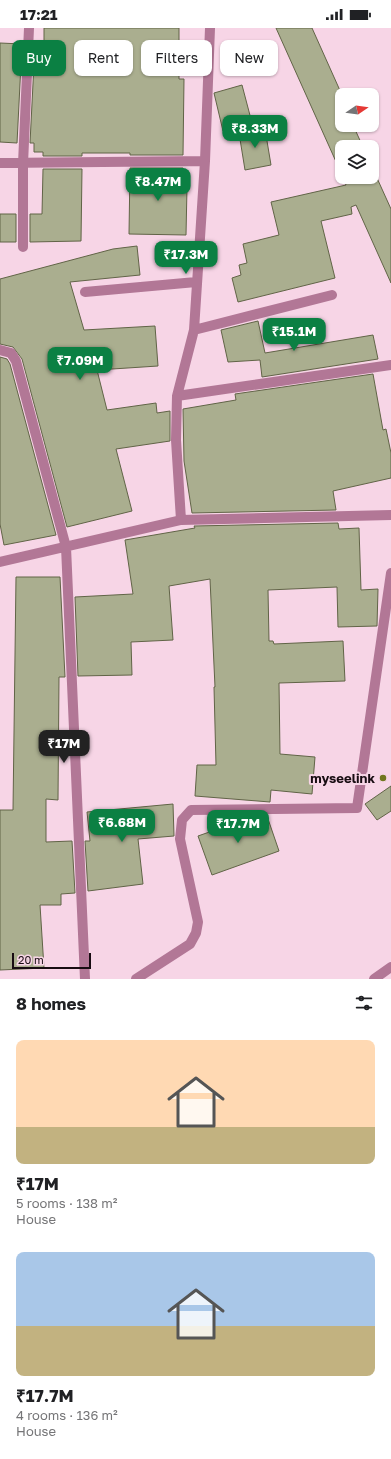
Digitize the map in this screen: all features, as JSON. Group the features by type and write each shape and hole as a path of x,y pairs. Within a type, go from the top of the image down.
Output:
{"street":[{"path":"23,247 23,164 29,28"},
{"path":"181,520 176,440 178,396 194,330 205,161 210,28"},
{"path":"0,163 23,164 205,161"},
{"path":"85,292 196,282"},
{"path":"194,330 332,295"},
{"path":"0,350 11,353 16,361 66,547 85,979"},
{"path":"178,396 391,365"},
{"path":"0,562 181,520 391,515"},
{"path":"136,979 190,944 196,933 198,922 180,839 182,820 191,810 357,808 391,573"},
{"path":"374,979 391,967"}],"building":[{"path":"44,28 179,28 179,40 141,40 141,76 179,76 179,79 184,79 183,155 82,153 82,156 43,156 43,152 34,152 34,143 30,143 33,76 66,76 66,40 44,40"},
{"path":"276,28 312,28 339,88 335,88 335,132 356,132 360,140 335,140 335,159"},
{"path":"0,43 12,44 12,76 20,76 17,143 0,142"},
{"path":"242,85 252,123 223,131 214,93"},
{"path":"265,129 271,165 245,170 239,133"},
{"path":"130,168 183,168 183,187 187,187 186,235 129,234"},
{"path":"43,169 82,169 81,241 30,242 30,214 42,214"},
{"path":"379,182 391,209 391,283 356,205 351,207 352,214 321,221 335,278 238,302 232,278 241,275 239,265 247,263 243,244 279,235 271,202 346,185 379,184"},
{"path":"0,214 16,214 16,242 0,242"},
{"path":"137,246 140,275 70,282 84,330 155,326 158,366 97,370 107,410 156,403 157,413 170,411 170,441 116,449 132,511 67,527 22,359 13,347 0,344 0,279 113,249"},
{"path":"258,321 265,353 373,335 378,359 262,377 260,360 228,362 221,330"},
{"path":"0,357 7,359 10,364 56,535 4,545 0,524"},
{"path":"373,374 383,430 386,429 391,453 391,478 333,491 336,510 192,513 184,461 183,409 236,400 235,394"},
{"path":"338,523 339,529 359,528 361,590 378,589 377,626 338,627 337,587 268,590 269,641 273,641 274,644 343,641 345,681 279,683 280,754 315,757 312,794 271,790 270,802 195,796 197,765 216,765 215,687 210,579 169,586 173,640 131,642 132,675 78,676 75,597 133,594 125,540 195,528 194,526"},
{"path":"16,577 60,577 65,677 59,677 58,800 46,799 46,842 72,841 75,893 61,894 61,905 40,905 44,968 0,970 0,810 13,810"},
{"path":"391,786 391,811 377,820 365,804"},
{"path":"173,804 174,836 138,839 143,884 88,891 85,841 90,841 87,812"},
{"path":"255,816 267,816 279,851 212,875 198,836"}],"place":[{"name":"myseelink","path":"383,778"}]}
